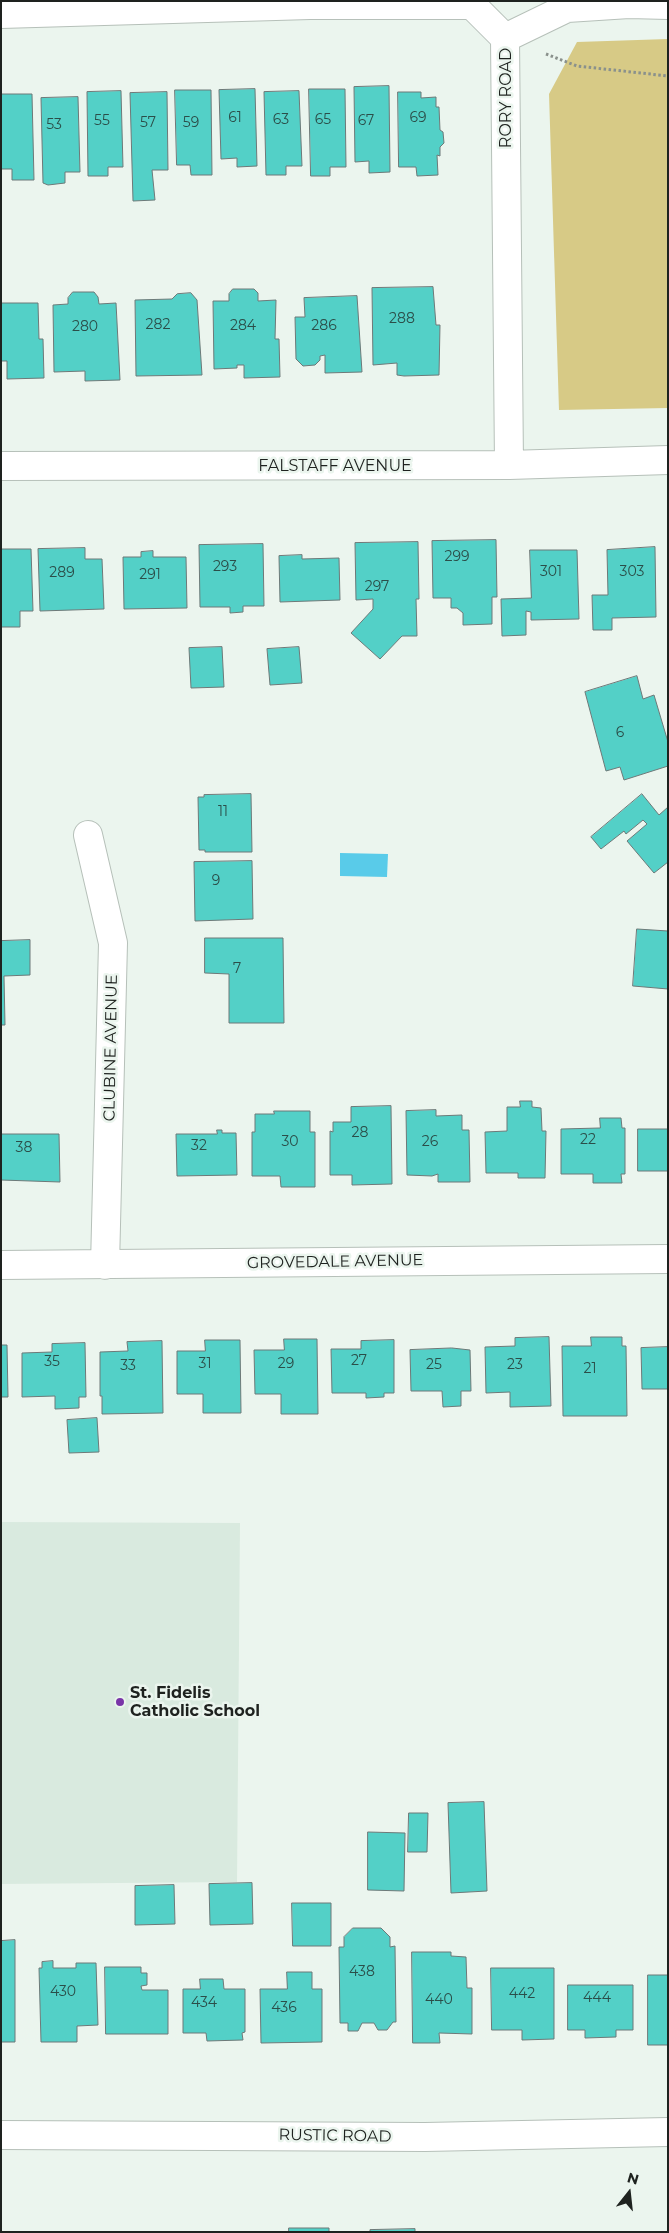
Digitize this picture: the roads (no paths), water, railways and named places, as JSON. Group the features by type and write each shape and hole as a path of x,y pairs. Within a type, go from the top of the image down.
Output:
{"street":[{"path":"505,38 567,8 629,4 668,5"},
{"name":"RORY ROAD","path":"1,14 217,5 472,5 505,38 509,466"},
{"name":"FALSTAFF AVENUE","path":"1,466 509,466 668,460"},
{"name":"CLUBINE AVENUE","path":"88,835 113,943 105,1265"},
{"name":"GROVEDALE AVENUE","path":"1,1265 668,1259"},
{"name":"RUSTIC ROAD","path":"1,2135 425,2137 668,2132"}],"water":[{"path":"340,853 388,854 387,877 340,876"}],"place":[{"name":"St. Fidelis Catholic School","path":"120,1702"}]}
